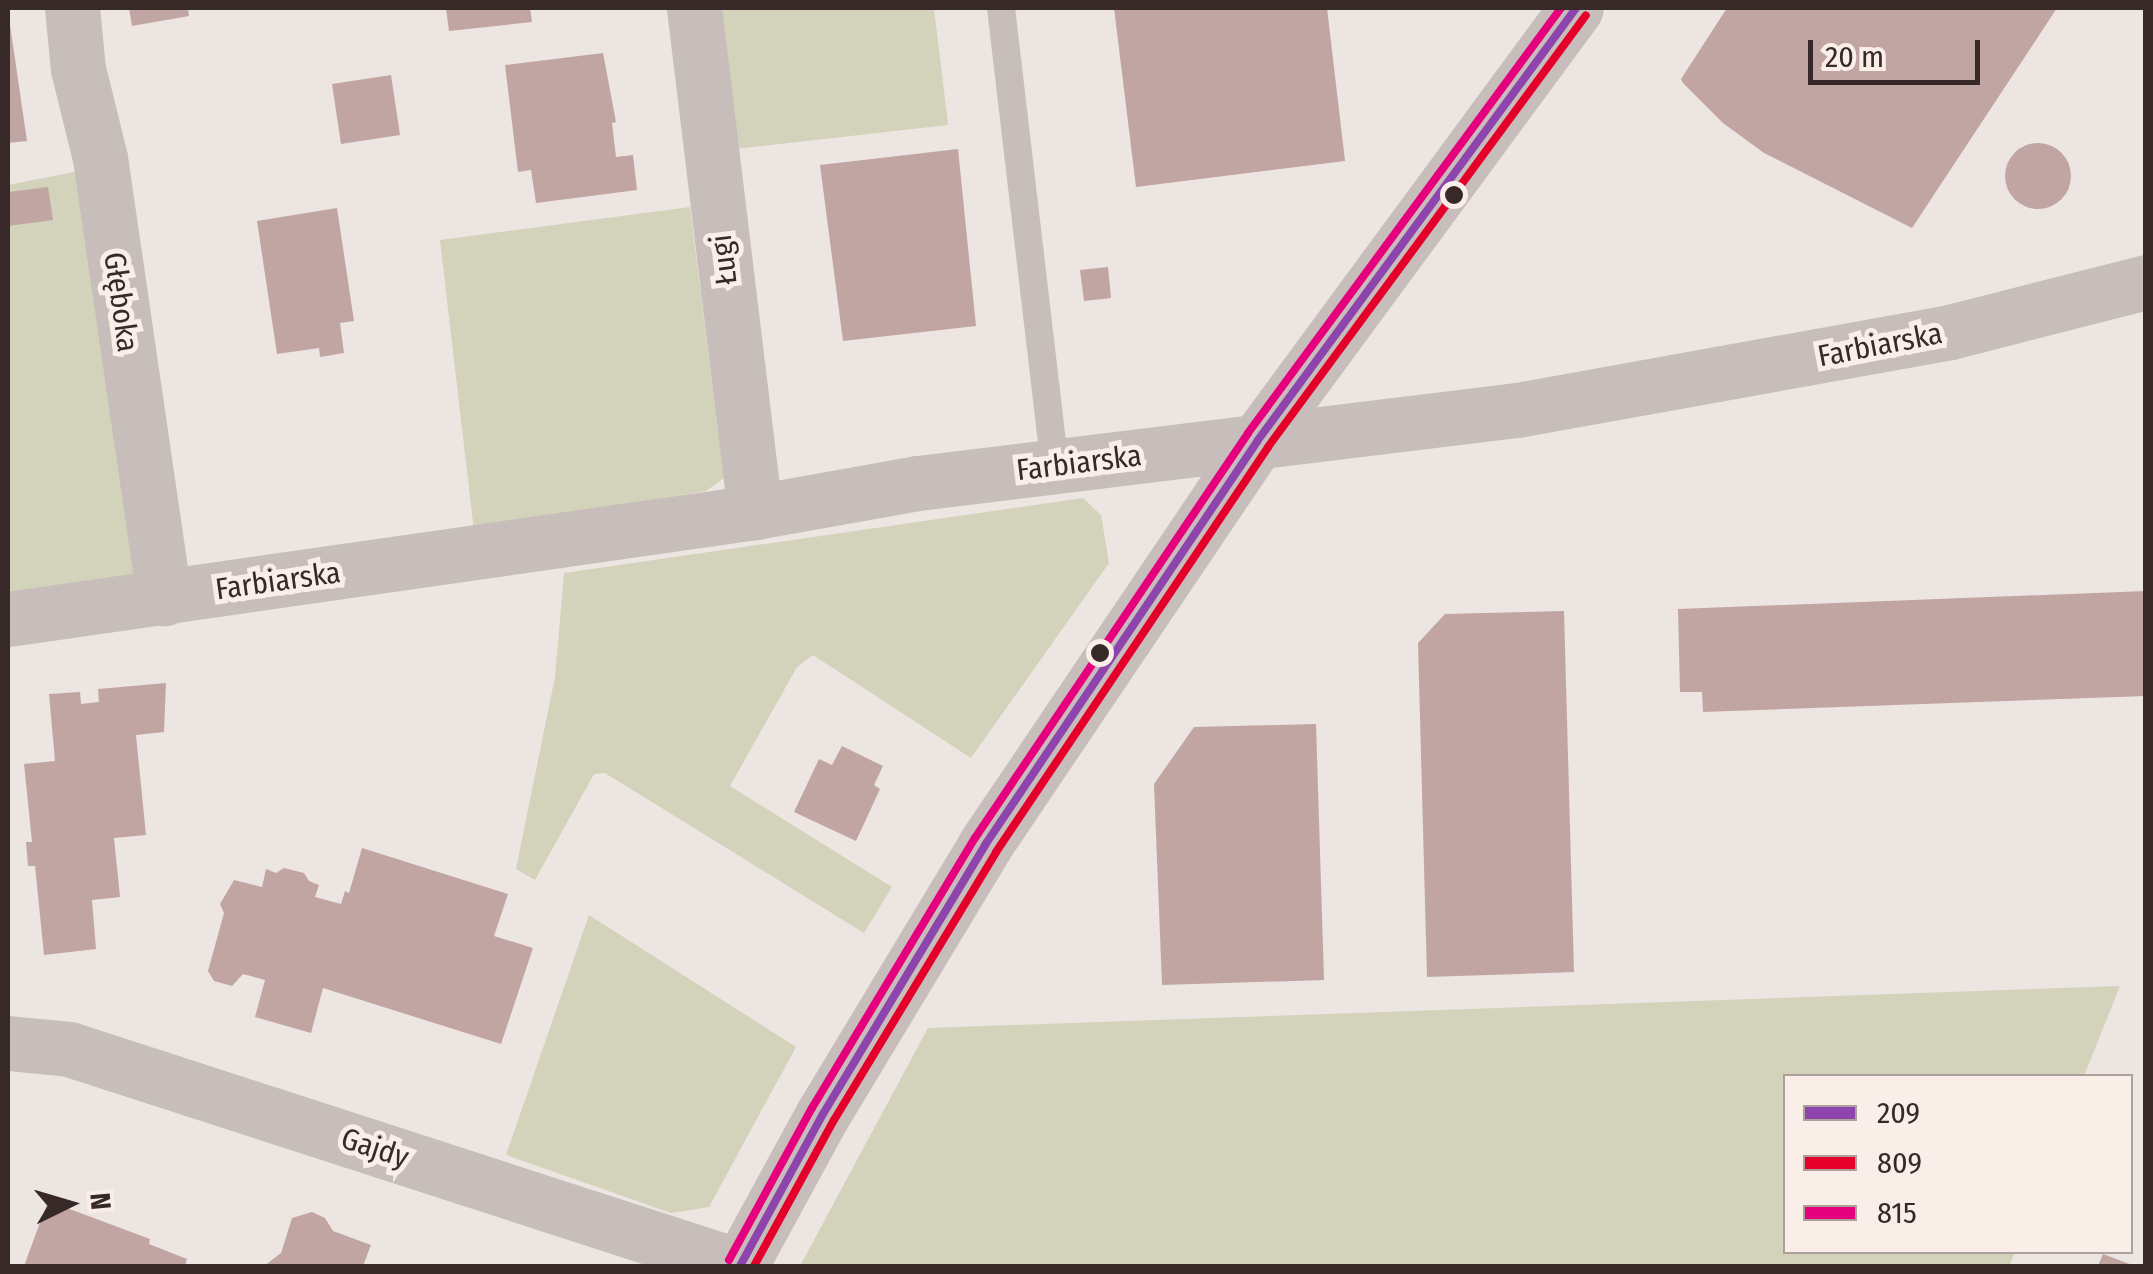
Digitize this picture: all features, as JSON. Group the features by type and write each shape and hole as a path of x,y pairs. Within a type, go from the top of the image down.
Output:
{"street":[{"name":"Głęboka","path":"72,8 78,69 100,158 164,598"},
{"name":"Ługi","path":"694,8 755,512"},
{"path":"739,1266 823,1114 985,845 1258,440 1576,8"},
{"name":"Farbiarska","path":"8,619 755,512 918,483 1517,410 1950,332 2146,282"},
{"name":"Gajdy","path":"8,1043 69,1048 739,1266"}],"lane":[{"path":"1001,8 1055,466"}],"green space":[{"path":"719,8 934,8 948,125 736,149"},
{"path":"84,170 137,584 8,601 8,185"},
{"path":"690,207 724,478 706,491 474,531 440,240"},
{"path":"1083,498 1101,515 1109,563 971,758 813,655 797,667 730,786 892,887 864,933 605,773 594,774 535,880 516,869 555,677 564,573"},
{"path":"589,915 796,1047 709,1207 671,1213 506,1155"},
{"path":"2120,986 2085,1074 1783,1074 1783,1254 2014,1254 2009,1266 800,1266 928,1028"}],"building":[{"path":"129,8 188,8 189,16 132,26"},
{"path":"446,8 530,8 532,22 449,31"},
{"path":"1114,8 1327,8 1345,161 1136,187"},
{"path":"1727,8 2057,8 1912,228 1764,153 1723,123 1683,83 1681,79"},
{"path":"8,11 27,141 8,143"},
{"path":"603,53 616,122 612,123 616,157 633,155 637,190 536,203 531,170 518,172 505,65"},
{"path":"391,75 400,135 341,144 332,84"},
{"path":"2038,143 2061,153 2071,176 2061,199 2038,209 2015,199 2005,176 2015,153"},
{"path":"958,149 976,326 843,341 820,165"},
{"path":"48,187 53,220 8,226 8,192"},
{"path":"337,208 354,321 340,323 344,353 320,357 319,348 277,354 257,221"},
{"path":"1108,267 1111,298 1084,301 1080,270"},
{"path":"2146,591 2146,696 1703,712 1702,692 1680,692 1678,609"},
{"path":"1564,611 1574,972 1427,977 1418,643 1445,614"},
{"path":"166,683 164,732 136,735 146,835 114,838 120,897 92,900 96,949 44,955 35,866 28,866 26,842 32,842 24,764 55,761 49,694 80,692 81,704 99,702 98,689"},
{"path":"1316,724 1324,980 1162,985 1154,784 1194,727"},
{"path":"842,746 883,766 874,785 880,789 856,841 794,812 819,759 832,765"},
{"path":"362,848 508,894 494,936 533,948 501,1044 323,988 311,1033 255,1017 265,980 243,974 232,986 214,981 208,971 224,913 220,904 234,880 262,887 266,869 276,873 284,868 304,873 309,881 319,885 315,897 341,904 345,891 349,893"},
{"path":"48,1201 150,1239 149,1244 187,1259 185,1266 24,1266"},
{"path":"312,1212 325,1218 333,1231 371,1245 363,1266 264,1266 281,1253 292,1218"},
{"path":"2103,1254 2135,1266 2098,1266"}],"transit line":[{"name":"815","path":"729,1260 812,1108 975,838 1248,433 1561,8"},
{"name":"209","path":"740,1266 823,1114 985,845 1258,440 1576,8"},
{"name":"809","path":"754,1266 834,1120 996,852 1268,447 1586,15"}]}
